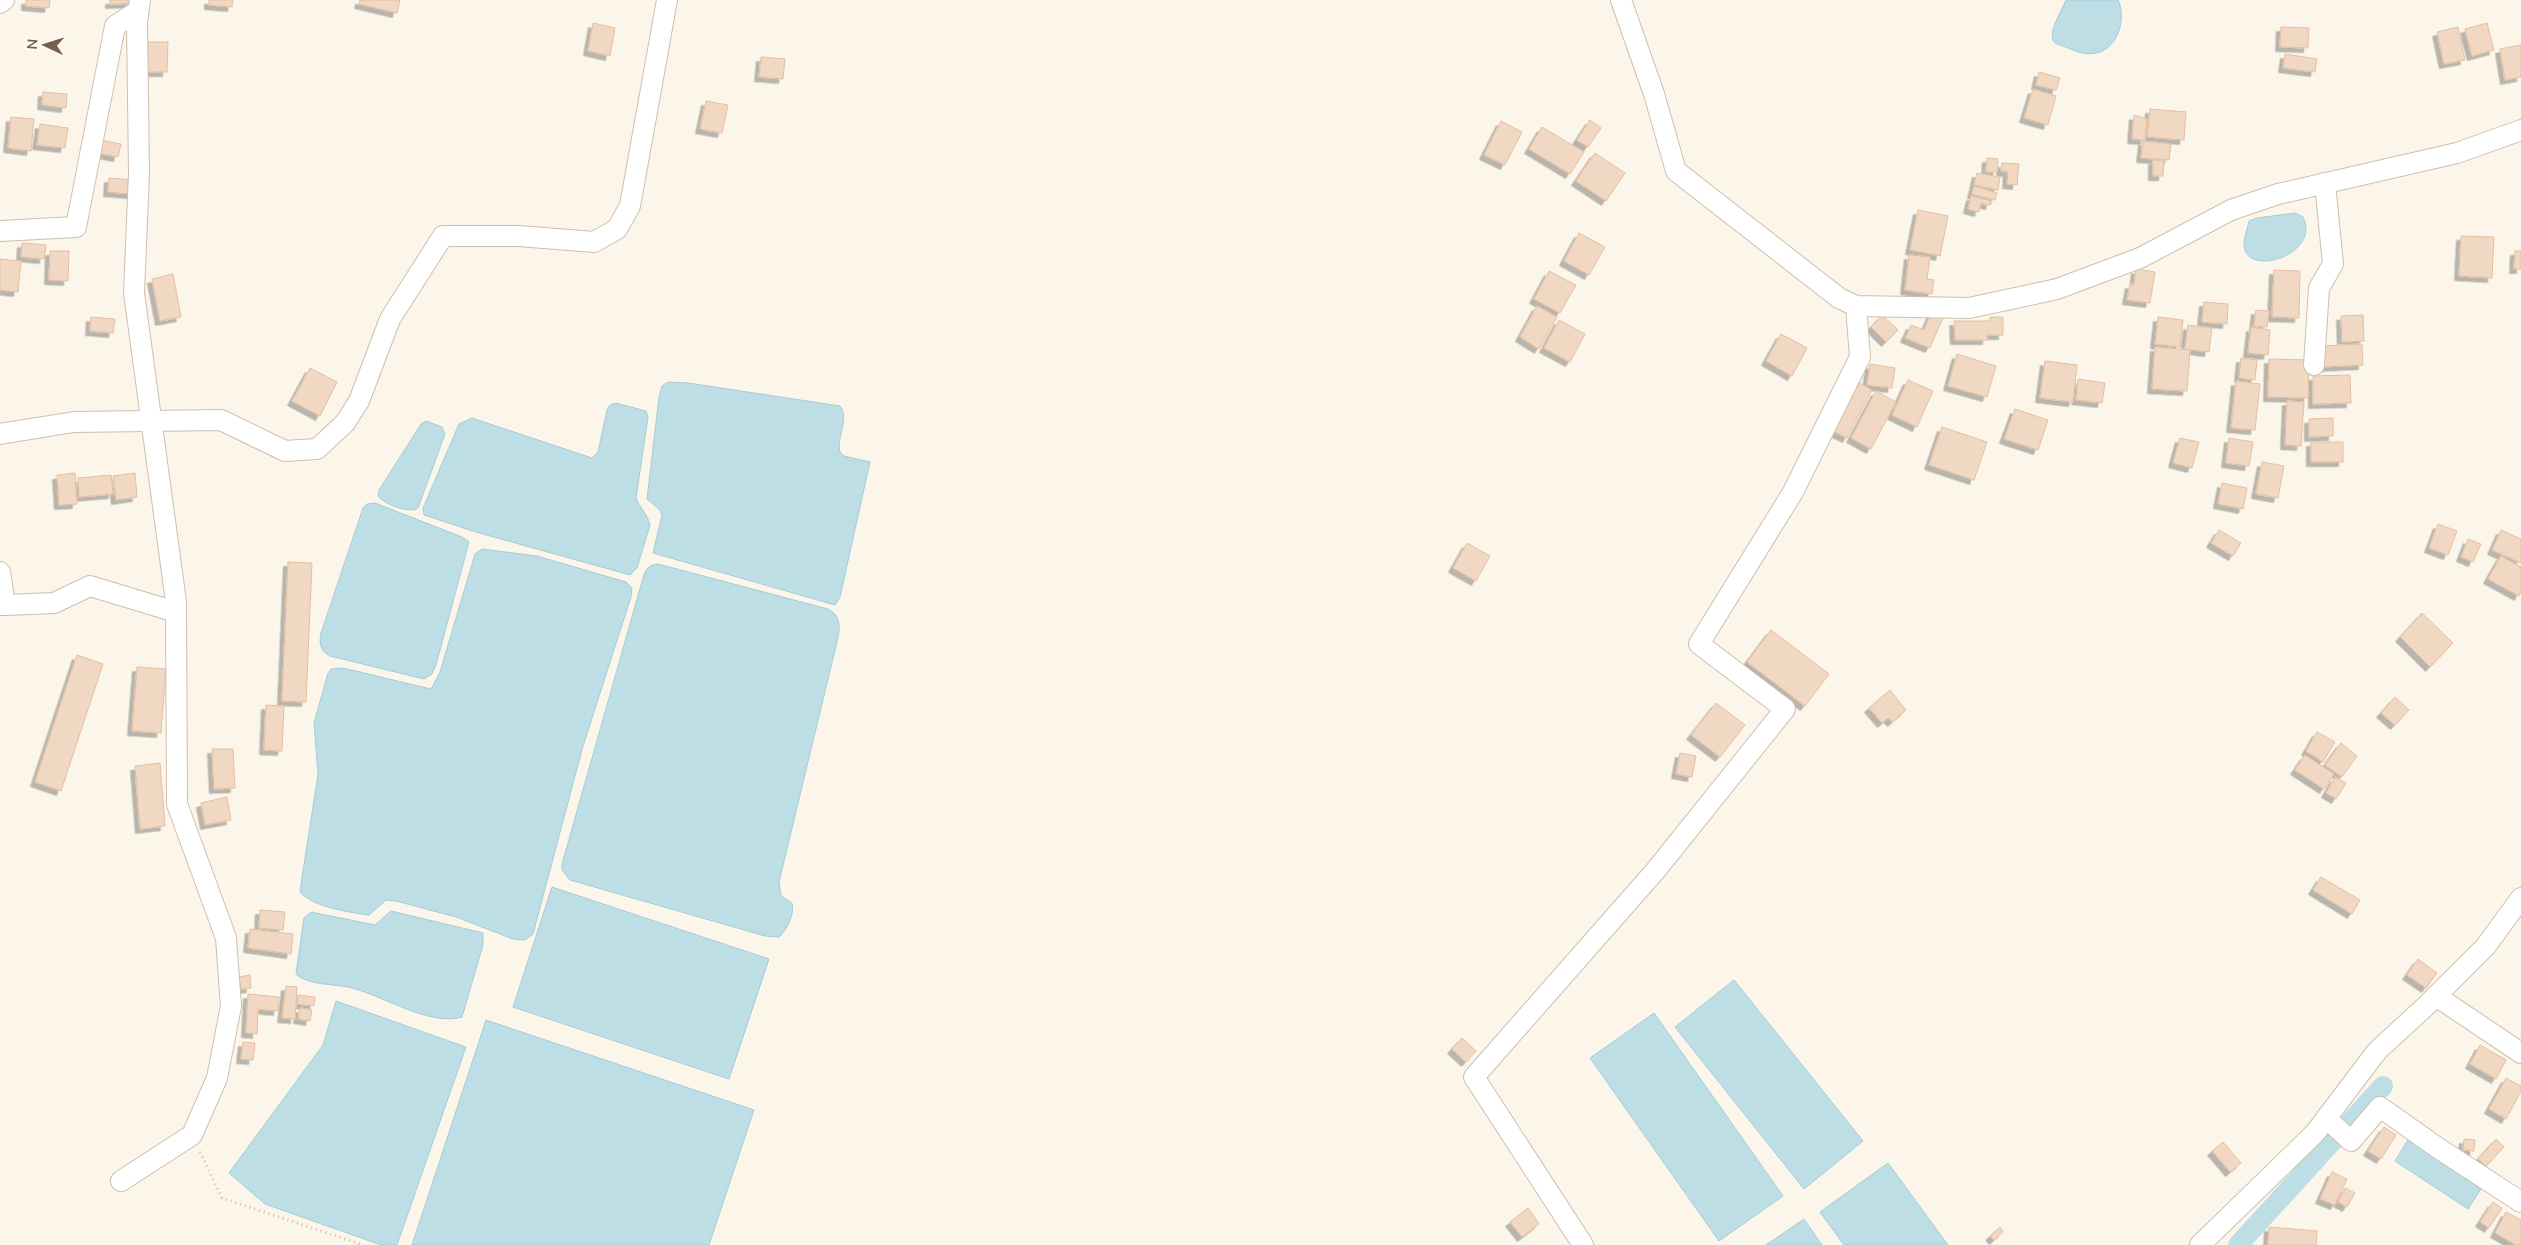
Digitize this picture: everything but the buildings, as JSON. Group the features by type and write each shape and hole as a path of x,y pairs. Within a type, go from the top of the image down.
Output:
{"street":[{"path":"0,3 4,0"},
{"path":"0,434 74,422 221,420 286,451 317,449 345,423 359,401 390,319 443,236 519,236 594,242 617,229 630,206 667,0"},
{"path":"1622,0 1654,94 1676,171 1839,298 1856,306 1969,308 2057,289 2140,258 2231,210 2278,194 2457,153 2521,130"},
{"path":"121,1181 192,1135 217,1078 231,1006 226,938 177,804 176,612 134,293 139,173 137,24 139,6"},
{"path":"0,231 76,227 115,26 139,6"},
{"path":"2314,365 2319,288 2333,264 2325,184"},
{"path":"1583,1245 1474,1077 1656,870 1785,709 1699,644 1793,492 1860,357 1856,306"},
{"path":"0,572 3,605 54,603 90,586 176,612"},
{"path":"2203,1244 2315,1132 2377,1051 2486,946 2521,898"},
{"path":"2436,996 2521,1053"},
{"path":"2326,1118 2351,1141 2380,1107 2521,1202"}],"path":[{"path":"192,1135 222,1198 363,1245"}],"water":[{"path":"2066,0 2118,0 2121,7 2121,24 2119,32 2110,46 2096,53 2086,54 2055,43 2052,36 2053,31"},
{"path":"2295,213 2303,217 2306,231 2302,242 2293,251 2281,258 2268,261 2256,260 2247,254 2244,244 2249,221 2257,218"},
{"path":"668,382 688,383 840,406 844,417 839,446 840,452 844,456 870,462 840,597 835,605 653,553 662,515 659,509 647,499 659,397 662,386"},
{"path":"616,403 646,411 648,417 636,498 650,525 637,568 630,575 476,532 424,515 423,508 459,424 472,418 592,458 598,452 607,410 610,405"},
{"path":"426,421 442,427 445,434 418,508 414,510 403,509 381,499 378,496 379,490 421,424"},
{"path":"375,503 462,537 469,542 436,665 432,674 424,679 330,656 324,652 321,646 321,633 363,508 367,504"},
{"path":"482,549 537,556 626,582 632,588 631,597 583,746 533,934 525,940 513,939 456,917 396,901 386,900 369,915 321,905 312,901 300,891 318,774 314,723 328,673 331,669 343,668 431,689 440,672 475,554"},
{"path":"658,564 828,609 833,612 838,621 839,630 836,646 779,882 781,896 792,903 793,907 790,922 779,937 765,936 570,880 562,870 562,864 643,578 648,568"},
{"path":"552,887 769,959 729,1079 513,1007"},
{"path":"391,911 483,933 483,945 462,1017 449,1019 435,1018 361,991 348,987 313,982 296,974 304,918 311,912 375,925"},
{"path":"1734,980 1863,1141 1804,1189 1675,1027"},
{"path":"336,1001 466,1047 397,1245 381,1245 265,1204 229,1173 323,1045"},
{"path":"1654,1013 1783,1196 1719,1241 1590,1058"},
{"path":"486,1020 754,1110 709,1245 412,1245"},
{"path":"2408,1140 2481,1189 2468,1209 2395,1161"},
{"path":"1888,1163 1948,1245 1844,1245 1820,1212"},
{"path":"1804,1219 1822,1245 1766,1245"}],"waterway":[{"path":"2238,1245 2383,1086"}]}
